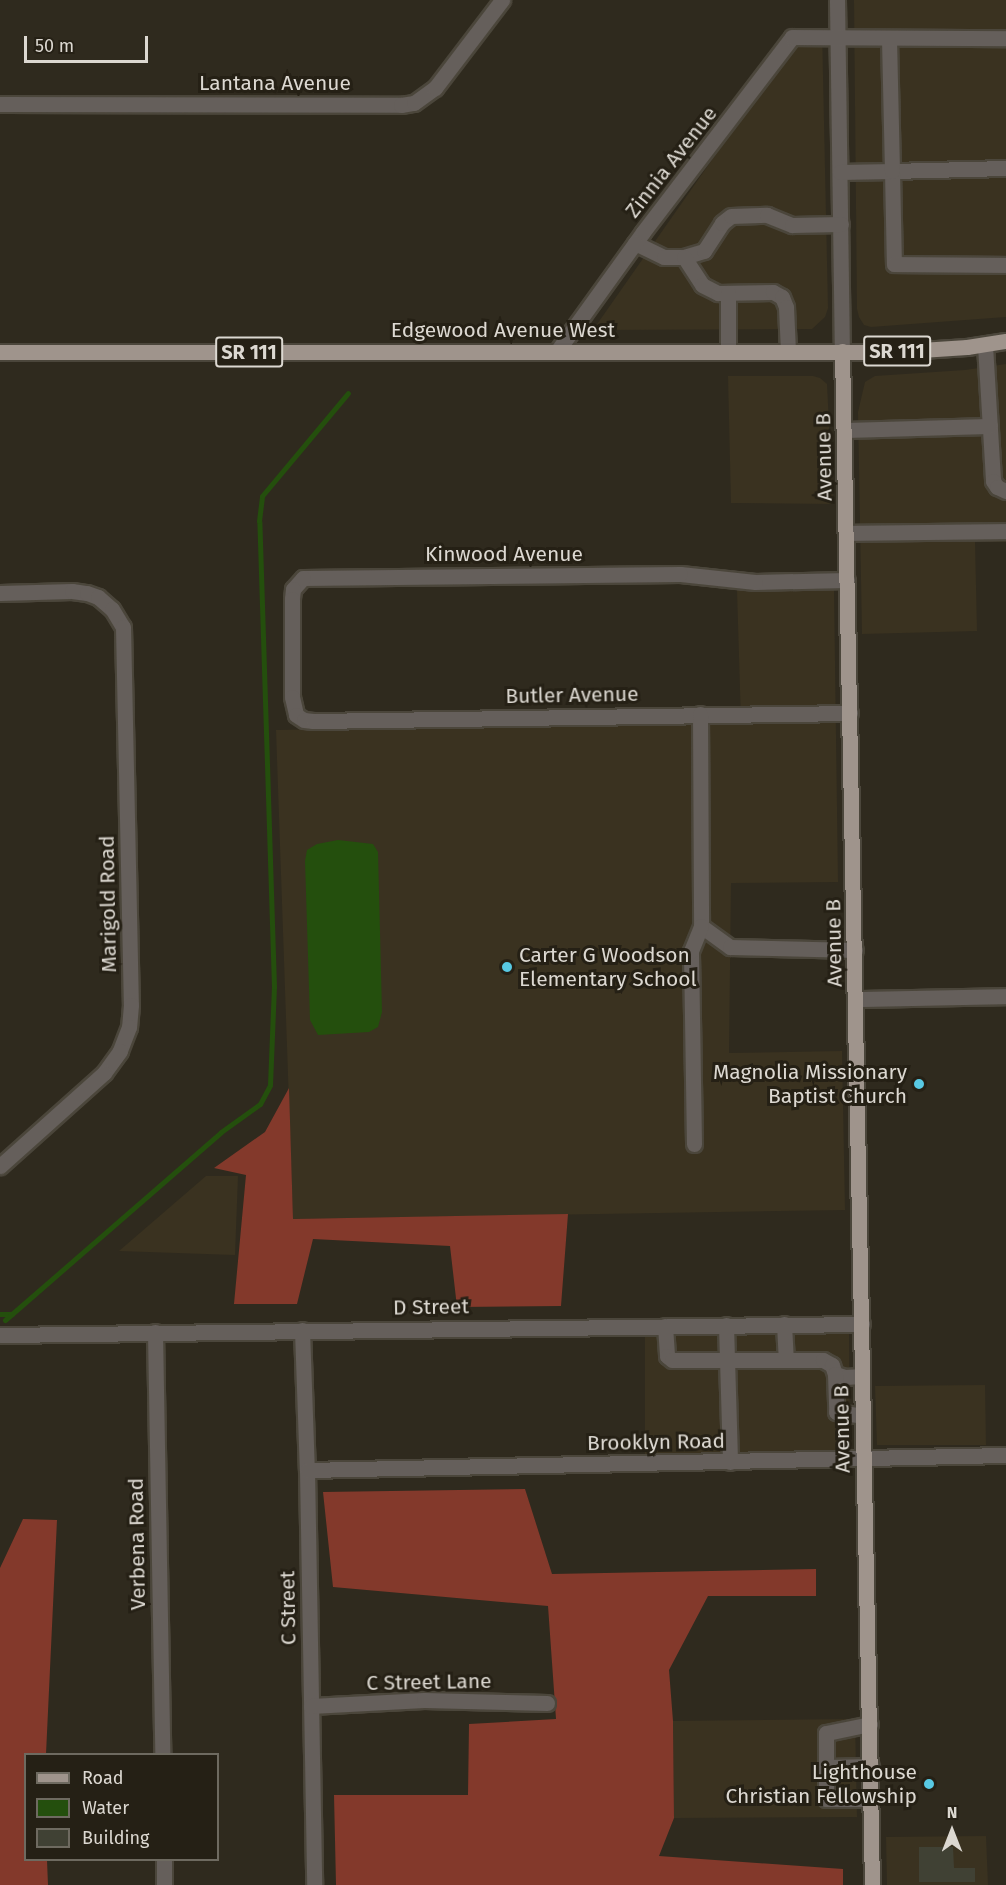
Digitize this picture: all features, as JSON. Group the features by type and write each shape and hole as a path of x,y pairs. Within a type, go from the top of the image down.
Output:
{"main road":[{"name":"Edgewood Avenue West","path":"0,352 86,354 558,350 890,352 985,345 1006,341"},
{"name":"Avenue B","path":"842,351 872,1885"}],"street":[{"name":"Lantana Avenue","path":"0,104 401,105 414,102 435,88 502,0"},
{"name":"Avenue B","path":"837,0 842,351"},
{"path":"837,35 890,38 1006,38"},
{"name":"Zinnia Avenue","path":"558,350 635,243 792,37 837,35"},
{"path":"890,38 894,264 1006,265"},
{"path":"840,172 1006,168"},
{"path":"635,243 664,257 684,257 704,251 722,223 731,216 767,215 792,225 841,224"},
{"path":"684,257 702,285 718,293 773,292 782,297 786,307 788,351"},
{"path":"728,293 728,352"},
{"path":"985,345 993,481 997,487 1006,491"},
{"path":"844,430 990,426"},
{"path":"846,533 1006,531"},
{"name":"Kinwood Avenue","path":"296,715 292,697 292,599 293,589 303,578 680,574 755,582 847,580"},
{"name":"Marigold Road","path":"0,592 72,591 98,597 112,609 123,627 131,1005 129,1027 120,1052 104,1073 0,1166"},
{"name":"Butler Avenue","path":"296,715 303,720 313,721 850,713"},
{"path":"694,1144 691,951 701,926 700,714"},
{"path":"701,926 730,946 855,950"},
{"path":"856,999 1006,996"},
{"path":"784,1324 786,1360"},
{"name":"D Street","path":"0,1335 862,1324"},
{"path":"726,1325 730,1462"},
{"path":"665,1326 667,1356 672,1360 823,1360 832,1365 835,1374 836,1412 863,1416"},
{"name":"C Street","path":"302,1330 307,1470 314,1885"},
{"name":"Verbena Road","path":"155,1332 162,1753"},
{"path":"835,1374 845,1377 862,1376"},
{"name":"Brooklyn Road","path":"307,1470 864,1460 882,1456 1006,1455"},
{"name":"C Street Lane","path":"311,1706 424,1700 547,1703"},
{"path":"870,1724 826,1733 826,1799 871,1799"},
{"path":"826,1767 871,1766"},
{"path":"164,1861 164,1885"}],"shaded area":[{"path":"854,0 1006,0 1006,317 871,327 864,325 859,317 857,309"},
{"path":"822,29 828,308 825,317 812,329 593,330 786,54"},
{"path":"1006,364 1006,542 975,541 977,631 862,634 858,412 865,382 875,376 965,370"},
{"path":"728,376 813,376 827,384 833,504 731,503"},
{"name":"Carter G Woodson Elementary School","path":"737,590 834,590 838,882 731,883 729,1053 842,1051 845,1210 293,1219 276,730 741,722"},
{"path":"289,1088 293,1219 568,1214 561,1306 457,1307 450,1246 313,1239 297,1304 234,1304 246,1175 214,1168 265,1132"},
{"path":"206,1176 238,1176 235,1255 119,1251"},
{"path":"645,1332 849,1332 850,1455 645,1459"},
{"path":"985,1385 986,1445 877,1445 875,1386"},
{"path":"525,1489 552,1574 816,1569 816,1596 708,1596 669,1670 673,1721 674,1818 659,1856 843,1869 843,1885 336,1885 334,1795 468,1795 469,1724 556,1719 548,1606 333,1587 323,1492"},
{"path":"23,1519 57,1520 46,1753 24,1753 24,1861 47,1861 48,1885 0,1885 0,1568"},
{"path":"855,1719 857,1817 674,1818 673,1721"},
{"path":"986,1836 988,1885 887,1885 886,1837"}],"water":[{"path":"338,840 373,844 378,852 382,1012 378,1027 369,1032 318,1035 310,1020 305,861 307,850 317,844"}],"building":[{"path":"919,1847 953,1847 954,1868 975,1868 975,1882 919,1882"}],"waterway":[{"path":"5,1320 221,1132 260,1104 270,1085 274,987 259,521 262,496 348,393"},
{"path":"0,1314 12,1314"}],"place":[{"name":"Carter G Woodson Elementary School","path":"507,967"},
{"name":"Magnolia Missionary Baptist Church","path":"919,1084"},
{"name":"Lighthouse Christian Fellowship","path":"929,1784"}]}
